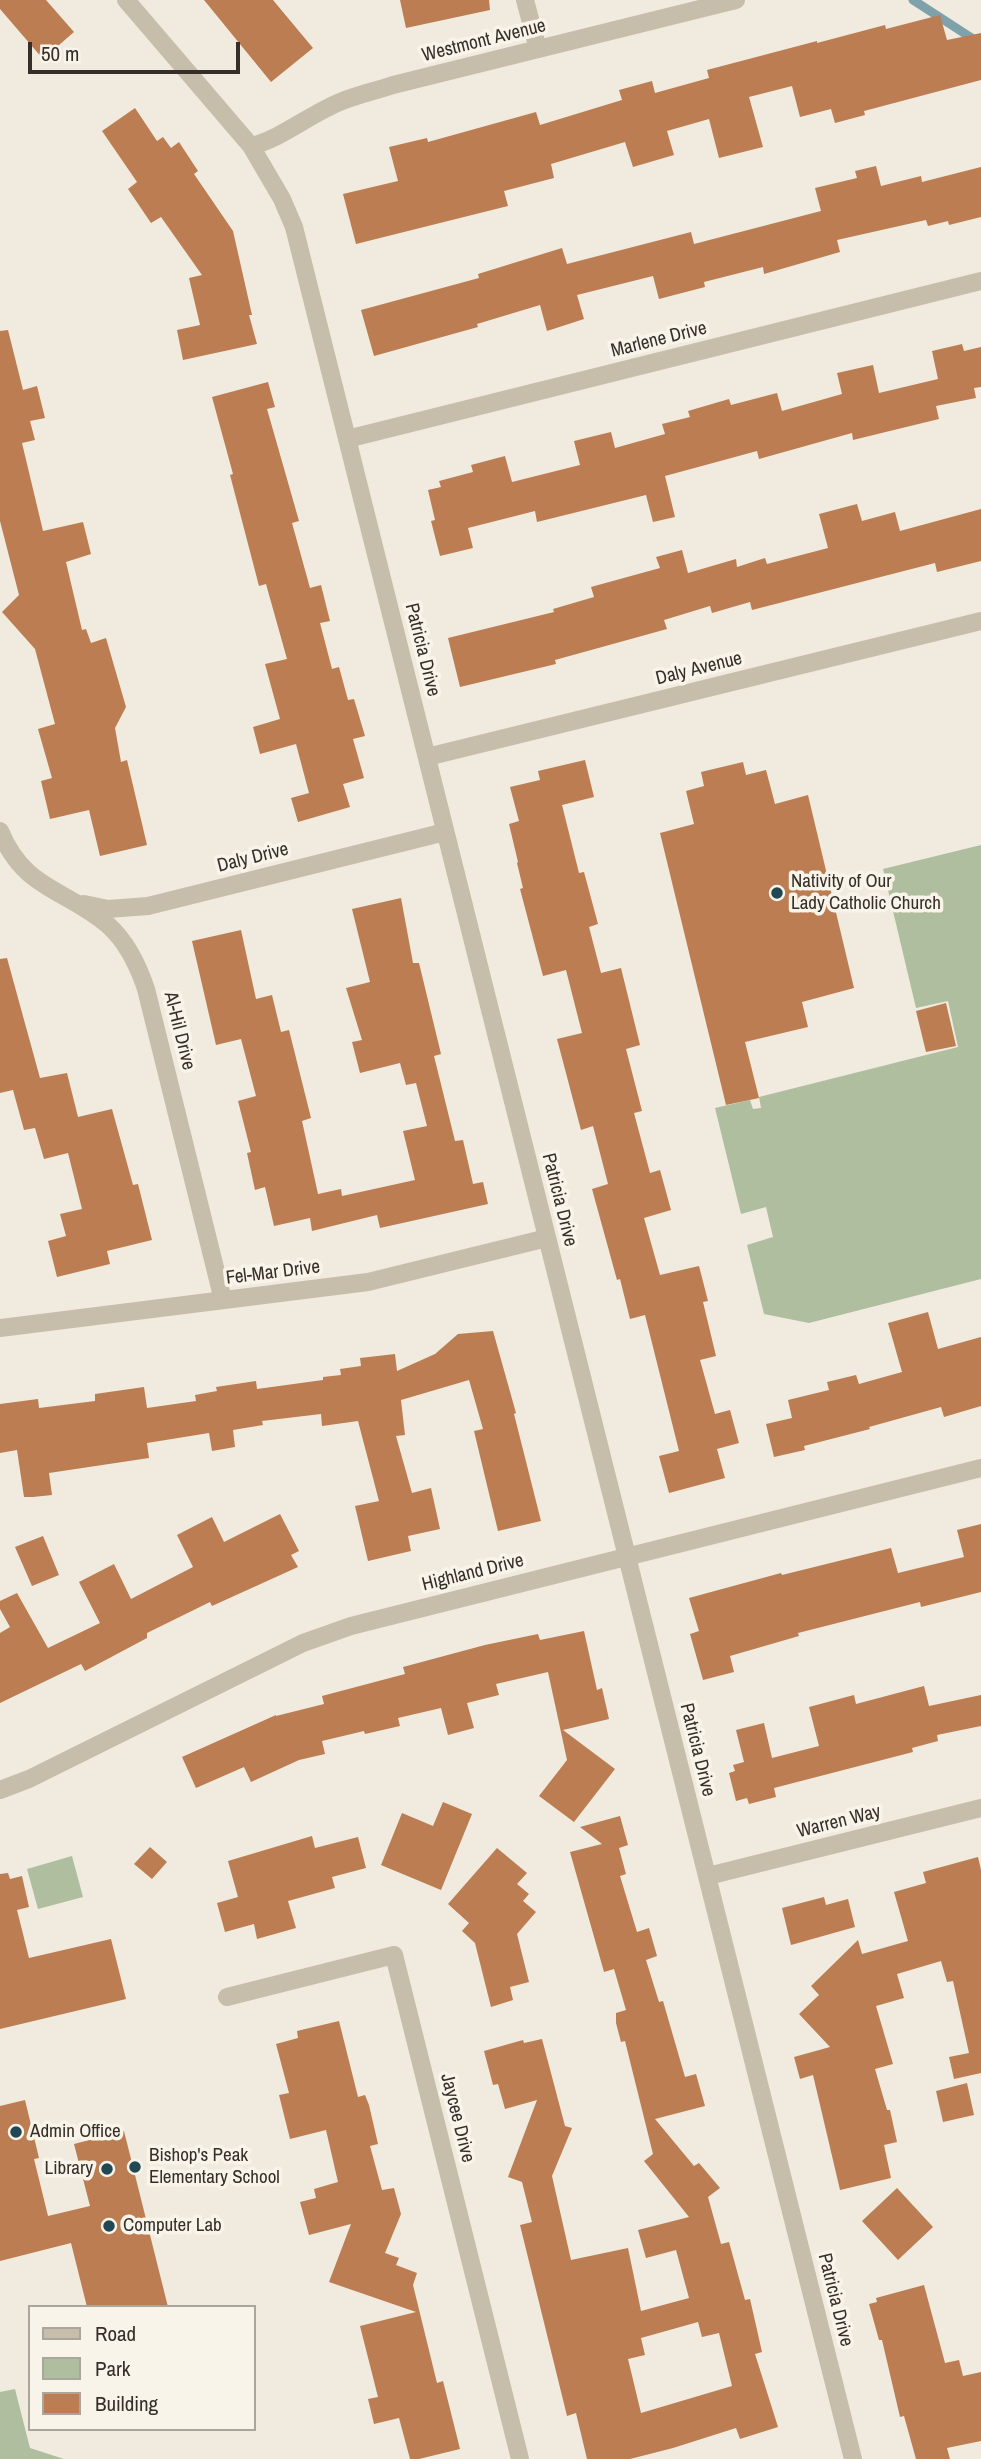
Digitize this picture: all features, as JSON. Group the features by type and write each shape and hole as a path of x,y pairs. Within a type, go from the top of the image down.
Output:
{"street":[{"name":"Patricia Drive","path":"126,0 251,146 282,199 294,227 853,2459"},
{"path":"525,0 538,49"},
{"name":"Westmont Avenue","path":"251,146 265,143 289,127 340,102 393,85 736,0"},
{"name":"Marlene Drive","path":"347,439 981,281"},
{"name":"Daly Avenue","path":"427,757 981,621"},
{"name":"Al-Hil Drive","path":"0,831 8,849 34,880 91,911 126,945 138,966 223,1300"},
{"name":"Daly Drive","path":"69,900 108,909 148,906 445,832"},
{"name":"Fel-Mar Drive","path":"0,1328 369,1282 547,1238"},
{"name":"Highland Drive","path":"0,1790 29,1779 303,1643 351,1626 981,1468"},
{"name":"Warren Way","path":"708,1876 981,1808"},
{"name":"Jaycee Drive","path":"227,1997 394,1955 520,2459"}],"green space":[{"path":"981,845 981,1279 809,1323 764,1314 747,1245 773,1237 766,1207 741,1214 715,1108 750,1100 753,1109 761,1108 759,1097 958,1047 948,1001 916,1008 883,869"},
{"path":"72,1856 83,1897 38,1909 27,1869"},
{"path":"15,2389 30,2448 64,2459 0,2459 0,2392"}],"building":[{"path":"0,0 46,0 74,32 43,59 0,9"},
{"path":"204,0 273,0 313,48 271,82"},
{"path":"400,0 489,0 490,10 406,28"},
{"path":"940,15 947,40 981,33 981,80 864,111 865,115 835,123 831,109 800,117 792,86 749,97 763,147 719,158 709,119 667,131 674,155 633,167 625,142 551,164 554,178 504,191 508,206 356,244 343,194 398,181 389,147 427,138 428,142 536,112 540,125 622,100 619,90 652,81 655,93 709,78 707,70 817,41 885,25 886,29"},
{"path":"135,108 157,141 163,137 171,148 179,142 198,171 194,174 233,231 257,344 183,360 177,330 200,325 189,278 202,275 161,217 151,223 128,189 137,182 102,131"},
{"path":"876,166 881,186 921,176 922,182 981,167 981,217 949,225 948,221 928,226 926,220 837,240 840,252 764,274 763,267 704,282 705,287 659,299 653,276 577,295 584,319 547,331 540,305 477,324 478,327 374,356 361,310 479,278 478,274 562,248 567,264 691,232 694,244 821,211 815,188 857,178 855,171"},
{"path":"8,330 23,390 37,386 45,418 30,421 35,440 22,443 43,531 83,522 91,554 66,562 82,630 86,629 91,643 106,638 126,707 115,728 121,762 127,760 147,845 100,856 89,810 50,819 41,781 52,778 38,729 55,724 35,649 2,612 19,595 0,521 0,331"},
{"path":"962,344 964,351 981,347 981,387 974,388 976,398 936,406 939,419 853,440 852,433 759,459 757,451 665,476 675,517 653,522 646,495 537,522 535,511 468,528 473,548 440,556 431,521 435,520 428,490 441,487 439,481 473,472 471,465 505,456 512,482 580,465 574,441 611,432 615,448 665,434 662,424 690,417 688,411 729,399 731,405 777,393 782,411 842,394 837,373 873,365 879,393 938,379 932,351"},
{"path":"268,382 275,407 267,409 299,521 292,523 310,588 321,585 330,621 320,623 332,669 339,667 348,700 354,699 365,736 353,739 364,778 343,784 350,807 298,822 291,798 309,793 296,744 260,754 253,727 280,719 265,664 287,659 266,584 259,586 212,397"},
{"path":"857,504 862,521 895,512 900,531 981,509 981,561 937,572 935,563 752,610 750,602 712,613 710,606 664,620 667,629 555,660 556,664 460,687 448,638 554,612 553,609 594,597 591,587 660,568 656,557 682,550 688,573 736,559 737,567 765,558 767,564 828,548 819,514"},
{"path":"585,760 594,797 562,805 579,873 584,872 598,924 589,927 601,973 621,968 640,1045 626,1049 642,1111 634,1113 650,1173 660,1170 671,1210 644,1218 660,1275 699,1266 708,1301 703,1302 716,1356 700,1360 715,1414 730,1410 739,1443 717,1449 725,1478 669,1493 659,1456 679,1451 645,1315 630,1319 620,1279 617,1280 592,1189 608,1184 593,1126 581,1130 557,1039 582,1033 566,970 543,976 520,889 523,888 509,824 519,821 510,787 540,780 538,771"},
{"name":"Nativity of Our Lady Catholic Church","path":"743,762 746,775 766,770 775,804 808,795 854,988 802,1002 808,1027 745,1042 759,1098 726,1105 660,833 694,824 686,791 704,786 701,772"},
{"path":"401,898 413,963 419,963 441,1054 434,1056 455,1141 463,1140 473,1184 483,1182 488,1204 380,1228 377,1215 312,1231 310,1218 274,1226 265,1187 255,1190 247,1153 251,1152 238,1101 256,1096 241,1039 216,1045 192,941 241,930 256,999 272,995 281,1032 289,1030 311,1118 302,1121 318,1194 341,1189 342,1196 415,1180 403,1131 427,1126 416,1083 406,1085 400,1063 360,1073 352,1042 362,1040 346,988 370,982 352,909"},
{"path":"7,958 40,1078 67,1073 78,1117 112,1109 133,1185 138,1184 152,1240 107,1251 110,1264 57,1277 48,1241 66,1236 60,1214 82,1209 68,1153 44,1159 35,1128 24,1130 13,1090 0,1093 0,959"},
{"path":"946,1003 956,1046 926,1052 916,1011"},
{"path":"928,1312 938,1349 981,1337 981,1406 944,1417 941,1407 804,1446 805,1450 774,1457 766,1424 792,1418 788,1400 829,1390 827,1382 856,1375 859,1384 902,1372 888,1323"},
{"path":"493,1331 516,1413 514,1414 541,1521 498,1531 474,1431 483,1429 469,1380 401,1400 405,1435 396,1436 412,1493 431,1488 440,1529 408,1536 411,1551 368,1561 355,1506 379,1501 358,1421 322,1426 321,1414 262,1421 263,1425 233,1430 235,1447 212,1451 209,1433 147,1443 149,1458 49,1473 52,1495 33,1497 24,1497 17,1450 0,1453 0,1404 38,1399 39,1408 95,1401 95,1394 144,1387 147,1408 196,1401 195,1395 217,1391 216,1387 256,1381 257,1389 323,1380 323,1377 341,1375 340,1369 361,1366 360,1358 395,1354 397,1371 435,1354 458,1334"},
{"path":"280,1514 299,1551 291,1555 298,1567 212,1606 210,1602 147,1633 147,1638 85,1671 81,1664 0,1703 0,1633 10,1627 0,1609 0,1601 17,1593 48,1648 100,1623 79,1582 114,1564 131,1599 193,1567 177,1535 212,1517 224,1542"},
{"path":"981,1524 981,1592 921,1607 920,1602 798,1633 799,1636 730,1656 734,1672 703,1680 690,1634 699,1631 689,1598 781,1573 782,1575 891,1548 898,1573 964,1557 957,1530"},
{"path":"43,1536 59,1575 32,1586 15,1547"},
{"path":"584,1631 597,1690 602,1688 609,1719 563,1730 615,1769 574,1822 539,1796 567,1760 548,1672 496,1684 499,1695 467,1703 474,1728 448,1735 441,1708 398,1718 400,1726 322,1741 325,1754 299,1760 251,1782 244,1767 196,1788 182,1757 276,1715 324,1704 322,1696 405,1674 403,1667 538,1634 540,1640"},
{"path":"924,1686 929,1706 981,1695 981,1726 937,1735 938,1741 912,1748 913,1752 774,1788 776,1797 749,1804 747,1798 736,1801 729,1773 735,1771 733,1765 744,1762 736,1730 764,1723 772,1758 819,1746 809,1707 854,1695 856,1704"},
{"path":"443,1802 472,1814 441,1890 381,1865 402,1813 433,1826"},
{"path":"620,1816 628,1845 619,1848 626,1874 620,1876 637,1932 649,1928 657,1956 646,1960 659,2002 663,2001 685,2077 696,2074 705,2106 655,2119 694,2166 699,2163 720,2188 708,2197 721,2244 729,2242 745,2300 750,2299 762,2352 755,2354 778,2427 740,2439 736,2428 630,2459 587,2459 576,2413 567,2416 520,2225 532,2222 522,2182 508,2177 537,2100 505,2109 498,2084 493,2085 484,2051 523,2040 524,2043 542,2039 565,2126 572,2128 552,2176 571,2260 628,2248 641,2311 689,2298 676,2250 646,2258 638,2230 689,2217 644,2161 653,2154 625,2041 621,2042 616,2023 616,2013 626,2010 614,1969 604,1972 570,1852 602,1844 580,1827","holes":["698,2322 702,2337 719,2333 732,2386 641,2413 628,2359 645,2355 641,2338"]},
{"path":"312,1836 315,1848 358,1837 366,1868 332,1877 335,1888 288,1901 296,1928 257,1939 254,1924 225,1932 217,1903 238,1897 228,1861"},
{"path":"150,1847 167,1862 152,1879 134,1864"},
{"path":"497,1848 527,1873 517,1884 529,1894 523,1901 536,1912 517,1934 529,1982 510,1987 513,2000 491,2007 475,1943 462,1931 469,1923 448,1904"},
{"path":"978,1857 981,1870 981,2073 954,2079 949,2057 969,2053 953,1981 947,1982 941,1961 897,1974 904,1998 876,2006 893,2064 875,2069 887,2110 890,2110 897,2142 884,2145 891,2178 840,2190 813,2075 800,2079 794,2057 830,2047 799,2014 819,1995 811,1986 858,1940 862,1954 908,1941 894,1892 926,1883 923,1872"},
{"path":"8,1873 10,1879 22,1876 29,1907 17,1910 29,1958 111,1939 126,1999 0,2029 0,1874"},
{"path":"824,1897 826,1905 848,1899 855,1927 791,1945 782,1908"},
{"path":"339,2021 358,2097 365,2095 369,2105 378,2144 370,2146 382,2190 394,2188 401,2214 385,2253 399,2258 396,2265 417,2273 413,2285 437,2383 443,2381 460,2449 419,2459 410,2459 399,2418 374,2424 368,2399 378,2397 360,2326 416,2312 329,2282 351,2224 309,2235 300,2202 316,2198 314,2189 338,2182 326,2130 290,2139 279,2095 289,2093 276,2044 298,2038 297,2031"},
{"path":"967,2083 974,2115 943,2122 936,2091"},
{"path":"25,2100 39,2158 34,2159 48,2216 90,2206 74,2144 124,2131 168,2305 86,2305 71,2243 0,2261 0,2106"},
{"path":"897,2188 933,2227 898,2260 862,2221"},
{"path":"924,2285 945,2363 959,2360 963,2376 981,2372 981,2441 947,2448 950,2459 916,2459 904,2416 900,2417 882,2340 879,2340 869,2304 877,2302 876,2298"}],"waterway":[{"path":"913,0 981,44"}],"place":[{"name":"Nativity of Our Lady Catholic Church","path":"777,893"},
{"name":"Admin Office","path":"16,2132"},
{"name":"Bishop's Peak Elementary School","path":"135,2167"},
{"name":"Library","path":"107,2169"},
{"name":"Computer Lab","path":"109,2226"}]}
